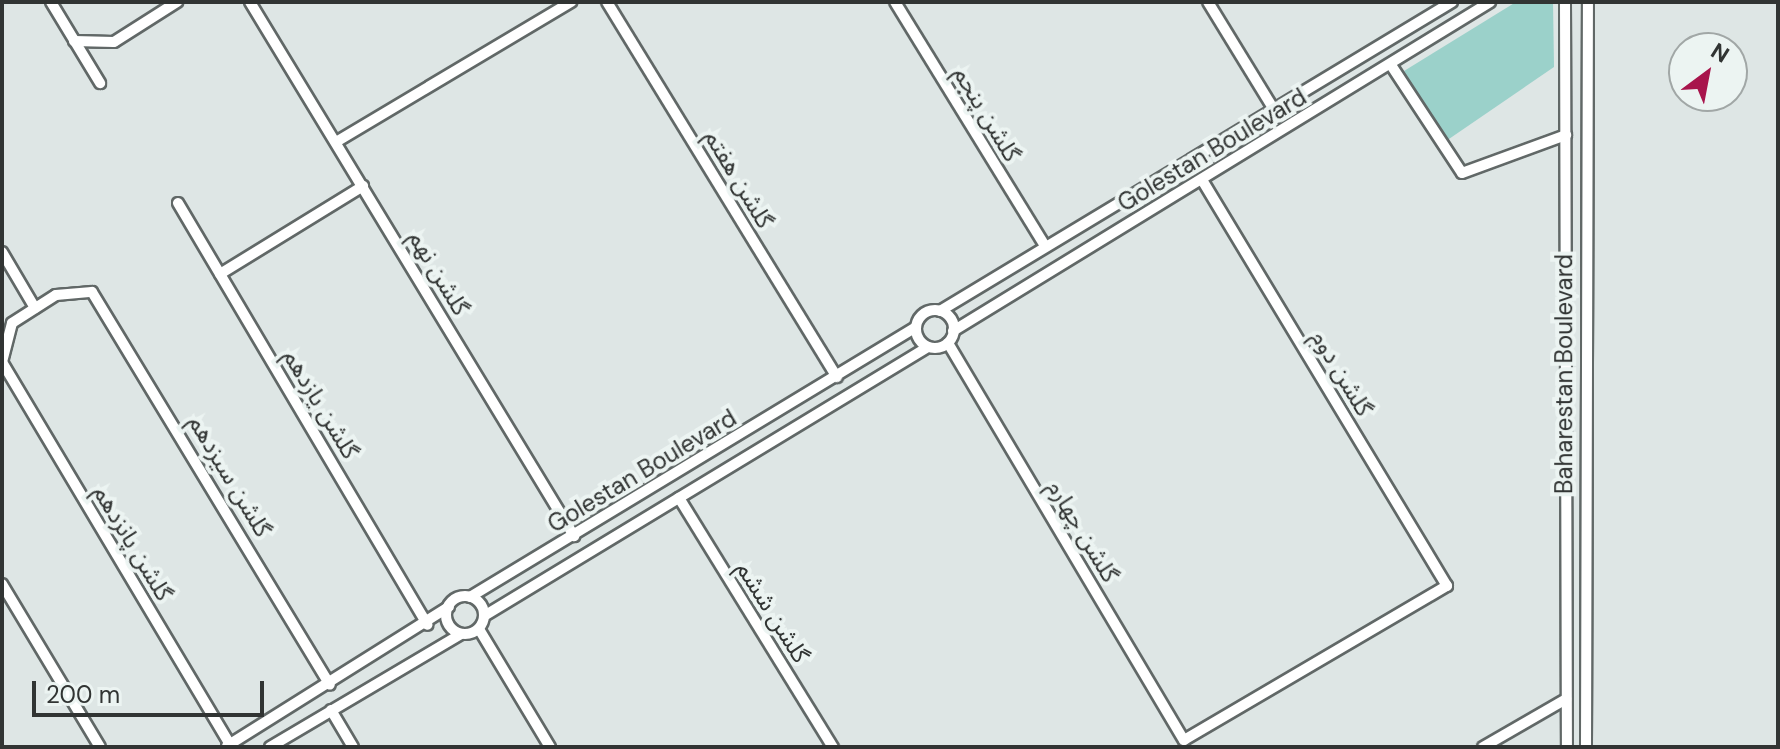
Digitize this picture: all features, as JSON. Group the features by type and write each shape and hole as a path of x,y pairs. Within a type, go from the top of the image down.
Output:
{"street":[{"path":"51,2 100,83"},
{"path":"74,41 114,42 177,2"},
{"name":"گلشن نهم","path":"250,2 574,536"},
{"path":"336,142 571,2"},
{"name":"گلشن هفتم","path":"607,2 837,377"},
{"name":"گلشن پنجم","path":"895,2 1045,246"},
{"path":"1208,2 1273,108"},
{"name":"Golestan Boulevard","path":"940,311 1452,2"},
{"name":"Golestan Boulevard","path":"953,331 1490,2"},
{"name":"Baharestan Boulevard","path":"1565,2 1567,747"},
{"name":"Baharestan Boulevard","path":"1586,747 1588,2"},
{"path":"1391,65 1462,173 1566,135"},
{"name":"گلشن دوم","path":"1184,740 1447,586 1202,180"},
{"path":"220,274 363,186"},
{"name":"گلشن یازدهم","path":"178,203 428,625"},
{"path":"2,252 35,308 12,323 2,362"},
{"name":"گلشن سیزدهم","path":"35,308 56,295 92,292 330,685"},
{"path":"940,311 953,331 948,343 928,347 916,327 922,316 940,311"},
{"name":"Golestan Boulevard","path":"470,597 916,327"},
{"name":"گلشن چهارم","path":"948,343 1184,740"},
{"name":"Golestan Boulevard","path":"484,616 928,347"},
{"name":"گلشن پانزدهم","path":"2,362 228,746"},
{"name":"گلشن ششم","path":"679,498 833,747"},
{"path":"2,584 100,747"},
{"path":"228,746 428,625 449,607 470,597 484,616 479,629"},
{"path":"449,607 449,624 461,634"},
{"path":"270,747 461,634 479,629"},
{"path":"479,629 550,747"},
{"path":"1483,747 1566,699"},
{"path":"331,710 353,747"}],"shaded area":[{"path":"1516,2 1553,2 1554,67 1446,141 1404,71"}]}
